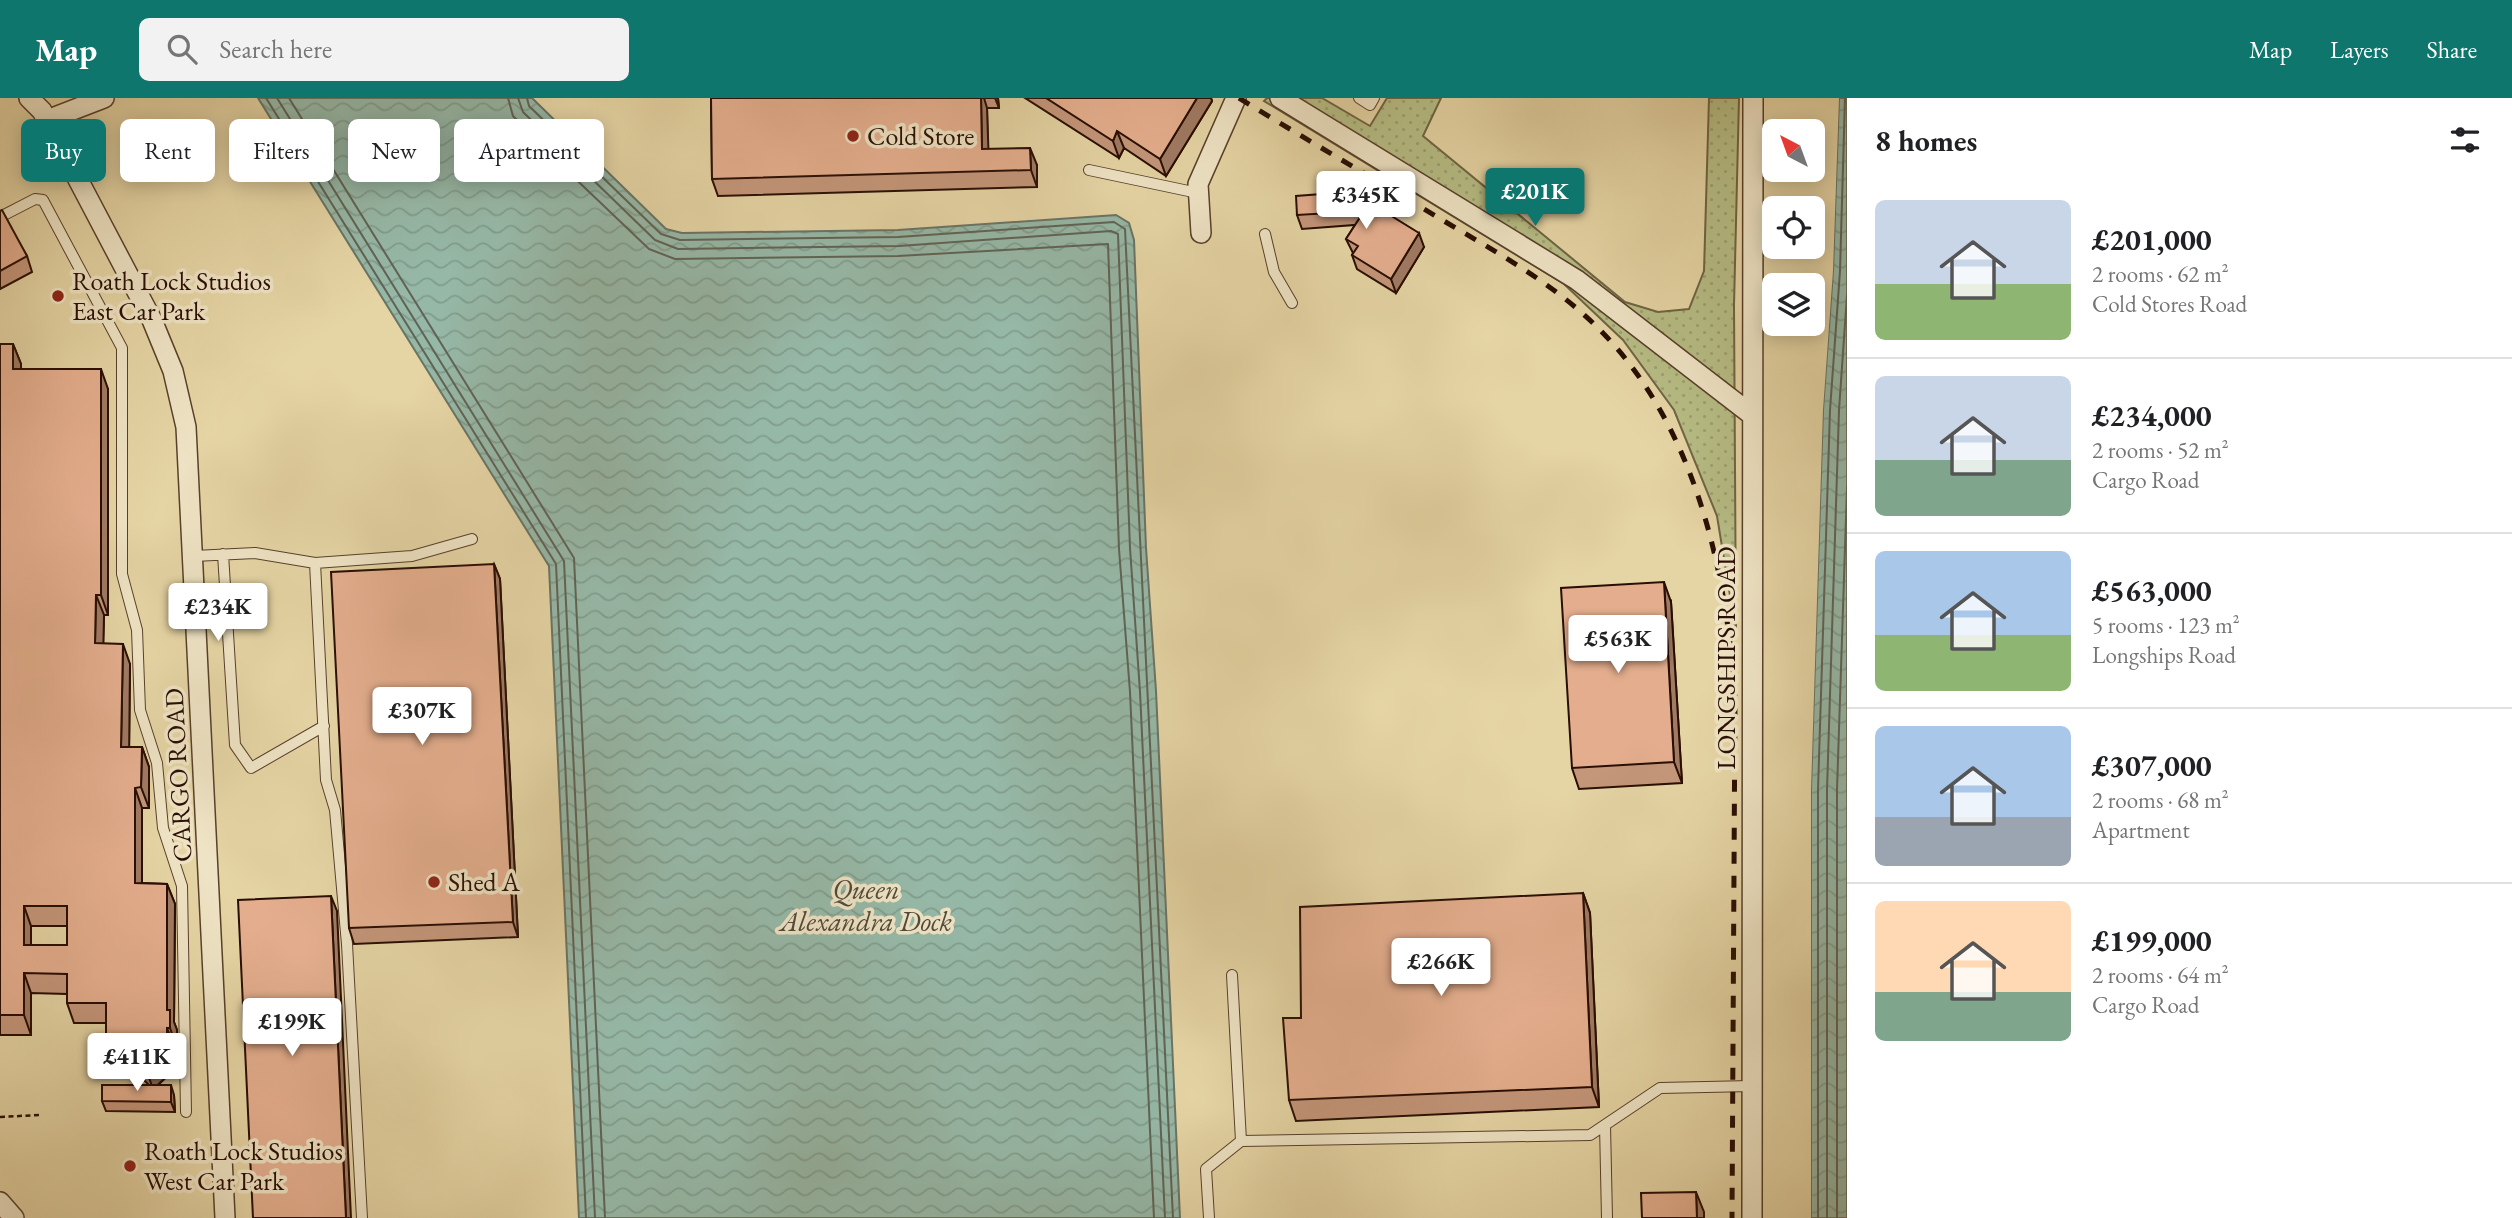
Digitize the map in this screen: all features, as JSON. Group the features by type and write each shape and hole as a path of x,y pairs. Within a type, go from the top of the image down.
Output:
{"street":[{"path":"40,107 104,98"},
{"path":"1201,233 1198,193 1203,168 1236,98"},
{"path":"1280,98 1577,280 1752,415"},
{"name":"LONGSHIPS ROAD","path":"1752,1218 1753,98"},
{"name":"CARGO ROAD","path":"40,107 152,320 173,371 186,427 225,1218"},
{"path":"0,1202 13,1218"}],"lane":[{"path":"1359,98 1370,105 1374,98"},
{"path":"1090,170 1198,193"},
{"path":"0,217 40,198 122,348 122,574 136,629 140,710 159,775 163,828 182,886 186,1112"},
{"path":"1265,234 1274,271 1292,303"},
{"path":"194,556 255,553 315,563 412,556 472,539"},
{"path":"223,554 235,745 251,768 324,726"},
{"path":"315,563 326,780 335,810 347,944 362,1218"},
{"path":"1231,975 1241,1141"},
{"path":"1209,1218 1206,1169 1241,1141 1590,1135 1660,1088 1752,1086"},
{"path":"1605,1125 1607,1218"}],"path":[{"path":"0,1117 38,1115"}],"green space":[{"path":"1267,98 1322,98 1370,126 1387,98 1441,98 1423,136 1625,302 1658,312 1689,309 1704,271 1709,98 1739,98 1734,305 1736,632 1717,516 1674,410 1623,340 1564,284 1264,101"}],"water":[{"name":"Queen Alexandra Dock","path":"258,98 532,98 553,119 454,119 454,182 604,182 604,168 666,229 682,233 898,230 1116,215 1129,223 1134,240 1146,548 1156,691 1180,1218 579,1218 549,566 310,182 334,182 334,119 271,119"},
{"path":"1839,98 1847,98 1847,1218 1811,1218 1811,790 1823,410 1833,271"}],"pier":[{"path":"1835,98 1839,98 1833,271 1823,410 1811,790 1811,1218 1808,1218 1808,790 1819,409 1830,271"}],"building":[{"name":"Cold Store","path":"711,98 981,98 982,149 1030,148 1031,170 712,179"},
{"path":"1046,98 1197,98 1160,159 1117,131 1113,141"},
{"path":"1348,192 1349,199 1376,216 1380,209 1419,233 1391,279 1352,255 1358,246 1346,239 1364,211 1297,215 1296,196"},
{"path":"2,210 27,256 0,271 0,211"},
{"path":"0,344 13,344 13,369 101,369 101,595 96,595 95,643 123,644 121,747 142,747 141,787 135,788 135,883 167,884 167,1010 170,1010 170,1028 167,1028 167,1049 146,1069 127,1050 106,1049 106,1003 67,1003 67,974 24,973 24,1015 0,1015","holes":["24,906 67,906 67,945 24,945"]},
{"path":"494,564 513,922 349,928 331,572"},
{"path":"1664,582 1674,762 1572,768 1561,588"},
{"path":"248,589 249,613 234,614 233,590"},
{"path":"1583,893 1592,1087 1289,1100 1283,1018 1301,1018 1300,907"},
{"path":"331,896 346,1218 253,1218 238,900"},
{"path":"102,1085 171,1085 171,1102 102,1101"},
{"path":"1696,1192 1697,1218 1642,1218 1641,1193"}],"railway":[{"path":"1239,98 1502,256 1540,280 1576,308 1627,361 1656,403 1680,448 1698,496 1712,546 1723,596 1735,697 1732,1218"}],"place":[{"name":"Cold Store","path":"853,136"},
{"name":"Roath Lock Studios East Car Park","path":"58,296"},
{"name":"Shed A","path":"434,882"},
{"name":"Roath Lock Studios West Car Park","path":"130,1166"}]}
